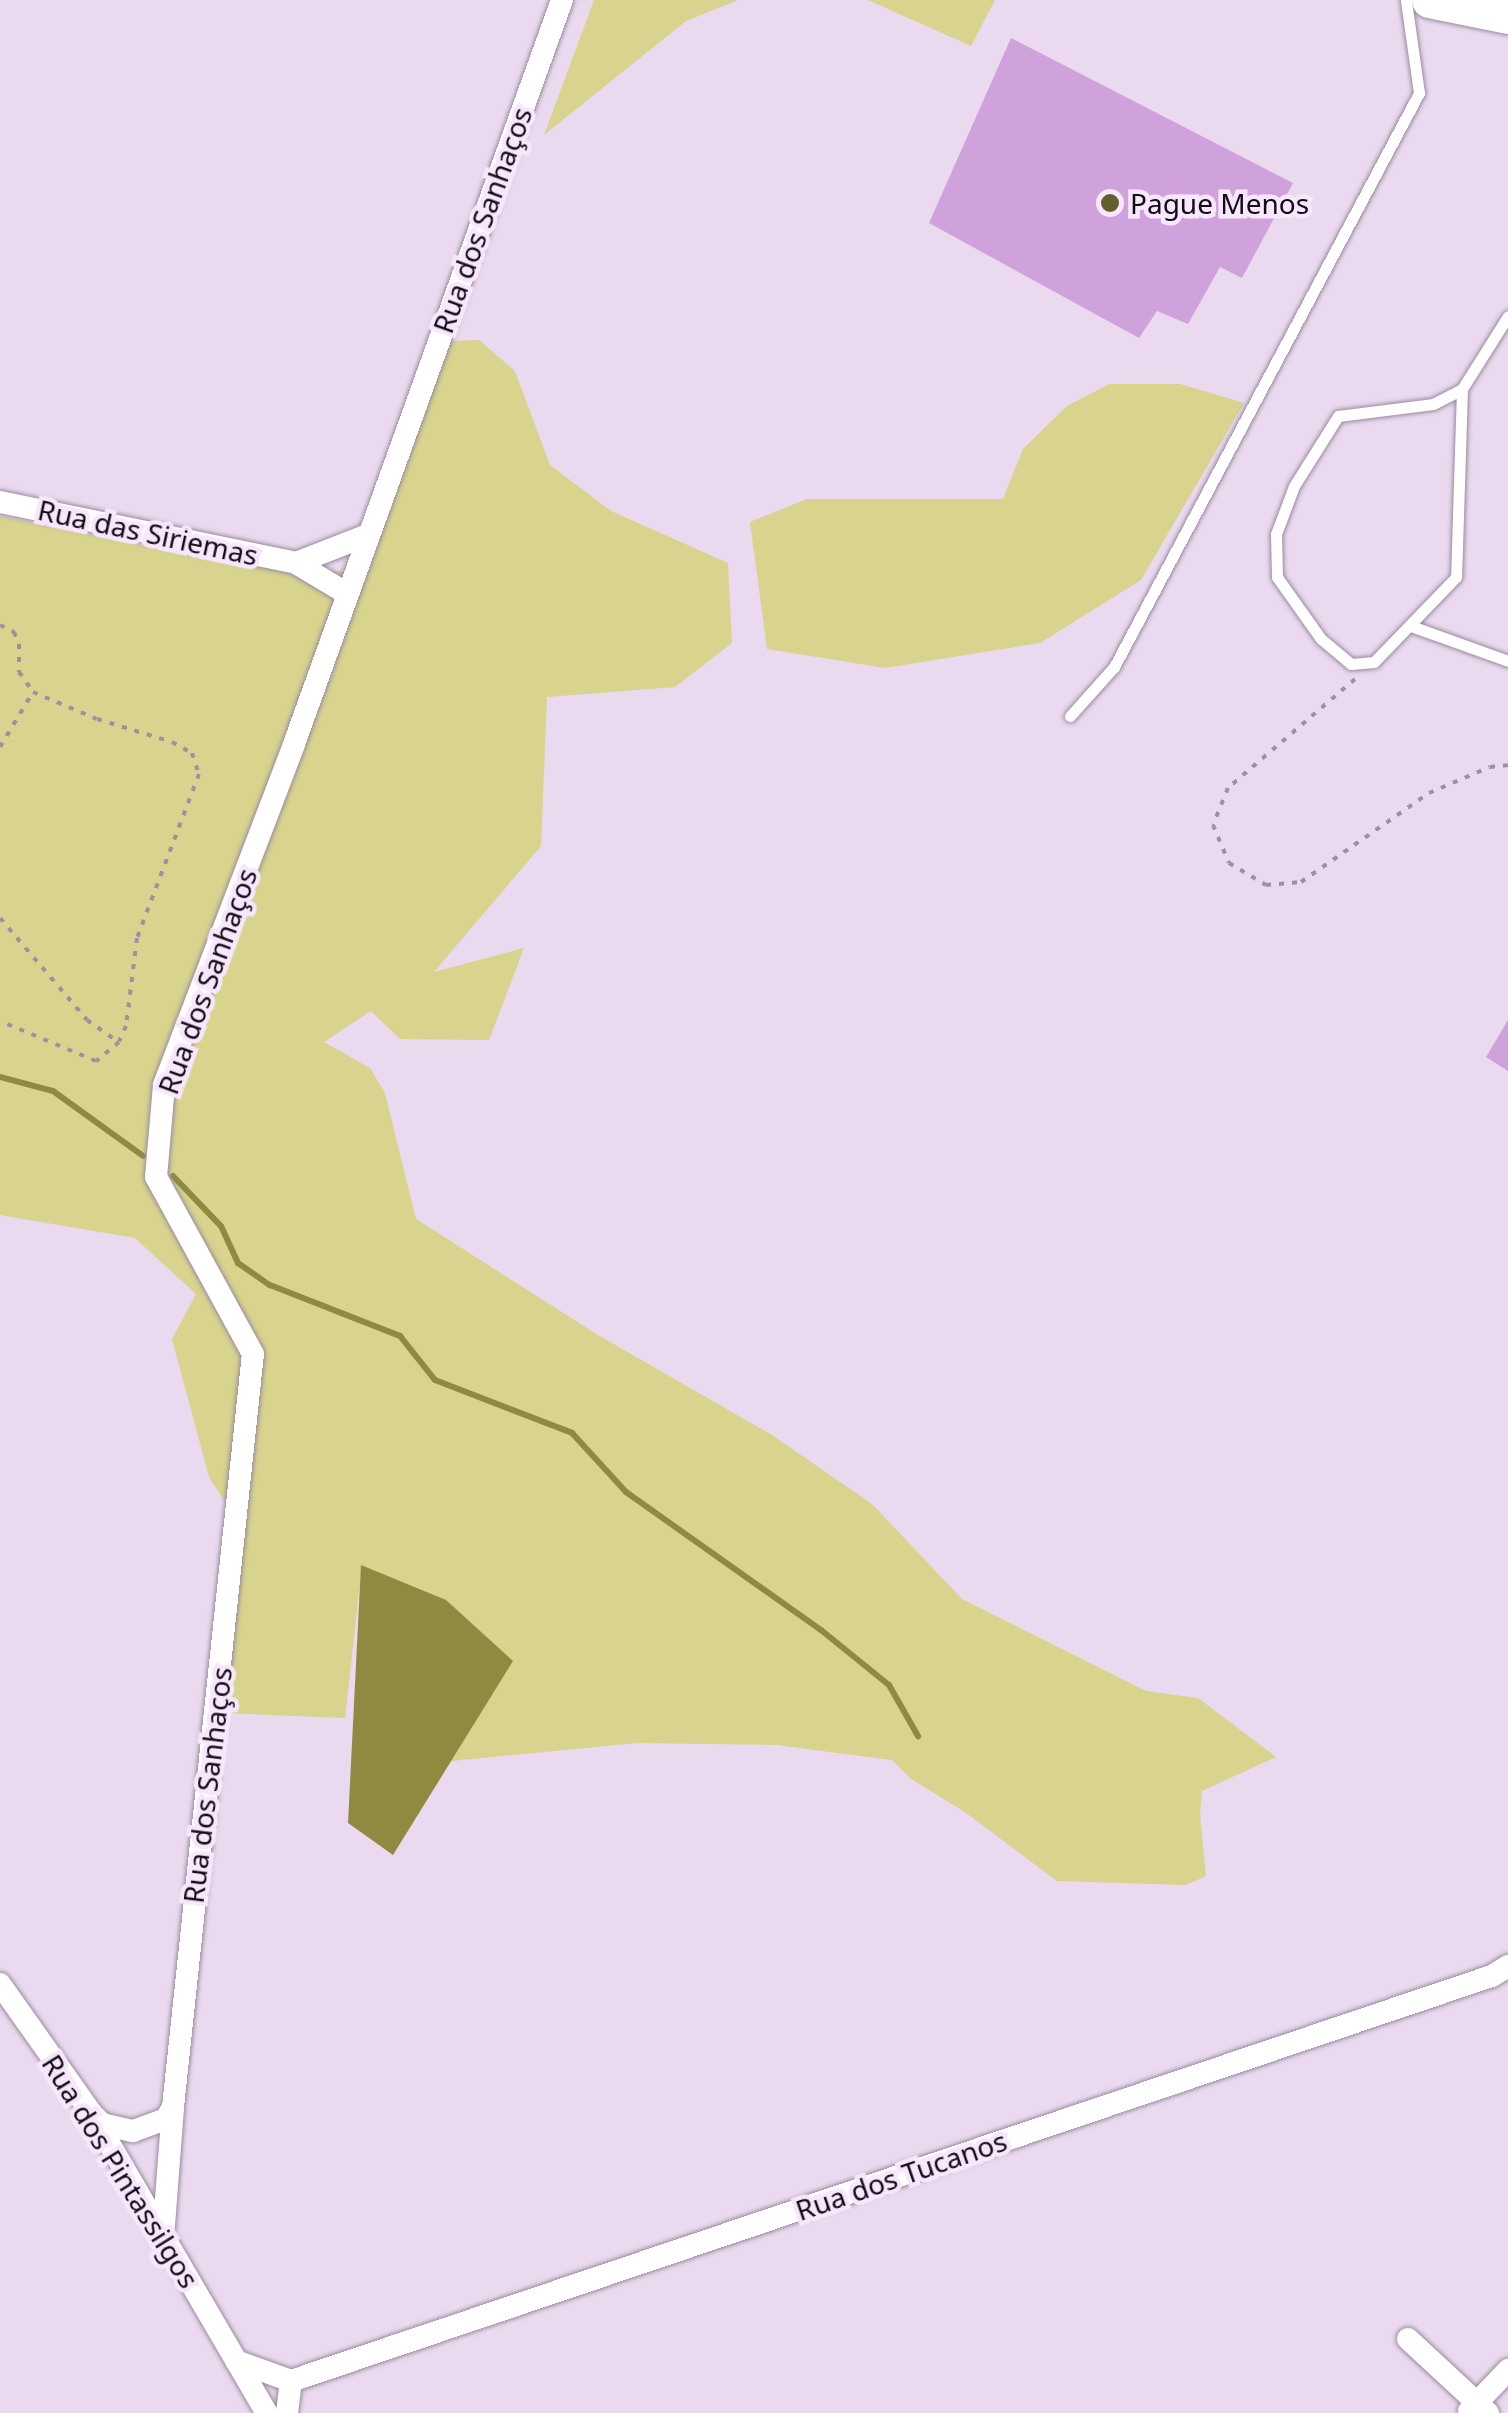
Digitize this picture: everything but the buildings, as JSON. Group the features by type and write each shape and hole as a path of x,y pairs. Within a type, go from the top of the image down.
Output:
{"main road":[{"path":"1430,0 1508,16"}],"street":[{"name":"Rua dos Sanhaços","path":"162,2238 253,1354 156,1177 164,1085 562,0"},
{"name":"Rua das Siriemas","path":"0,502 296,562 346,592"},
{"name":"Rua das Siriemas","path":"296,562 368,535"},
{"name":"Rua dos Tucanos","path":"291,2381 1492,1976 1508,1966"},
{"name":"Rua dos Pintassilgos","path":"0,1984 92,2114 267,2413"},
{"path":"92,2114 102,2124 132,2132 166,2119 174,2107"},
{"path":"1408,2339 1478,2409 1508,2370"},
{"path":"236,2361 291,2381 287,2413"}],"lane":[{"path":"1070,716 1114,666 1419,92 1406,0"},
{"path":"1462,389 1432,404 1338,416 1294,486 1276,534 1277,576 1322,639 1352,664 1374,662 1456,576 1462,389 1508,316"},
{"path":"1411,626 1508,661"}],"path":[{"path":"0,625 14,632 19,644 19,672 34,692 97,719 172,742 192,754 199,774 137,938 126,1026 119,1042 96,1061 0,1021"},
{"path":"1374,662 1228,788 1213,826 1229,862 1266,886 1301,882 1429,794 1490,766 1508,765"},
{"path":"0,747 34,692"},
{"path":"0,918 87,1020 119,1042"}],"shaded area":[{"path":"594,0 738,0 686,21 544,135"},
{"path":"868,0 995,0 971,46"},
{"path":"479,340 515,371 550,465 611,511 728,563 732,643 675,687 547,697 541,846 434,972 524,948 489,1040 400,1039 371,1011 324,1042 370,1068 385,1093 416,1219 598,1335 772,1435 872,1504 962,1599 1146,1691 1198,1698 1276,1757 1202,1791 1200,1814 1206,1876 1186,1885 1057,1881 965,1812 911,1779 892,1760 776,1745 637,1743 451,1761 512,1660 362,1566 345,1718 223,1713 243,1530 209,1477 172,1339 196,1294 135,1238 0,1215 0,516 203,558 286,571 344,571 377,527 451,341"},
{"path":"1109,384 1180,384 1244,403 1141,580 1040,643 885,668 767,649 750,522 807,499 1003,499 1023,449 1067,406"},
{"path":"361,1565 446,1600 513,1661 393,1855 348,1823"}],"waterway":[{"path":"0,1077 53,1091 143,1156"},
{"path":"173,1176 221,1226 238,1263 270,1285 400,1336 435,1380 572,1433 626,1492 821,1630 889,1685 918,1736"}],"place":[{"name":"Pague Menos","path":"1110,203"}]}
